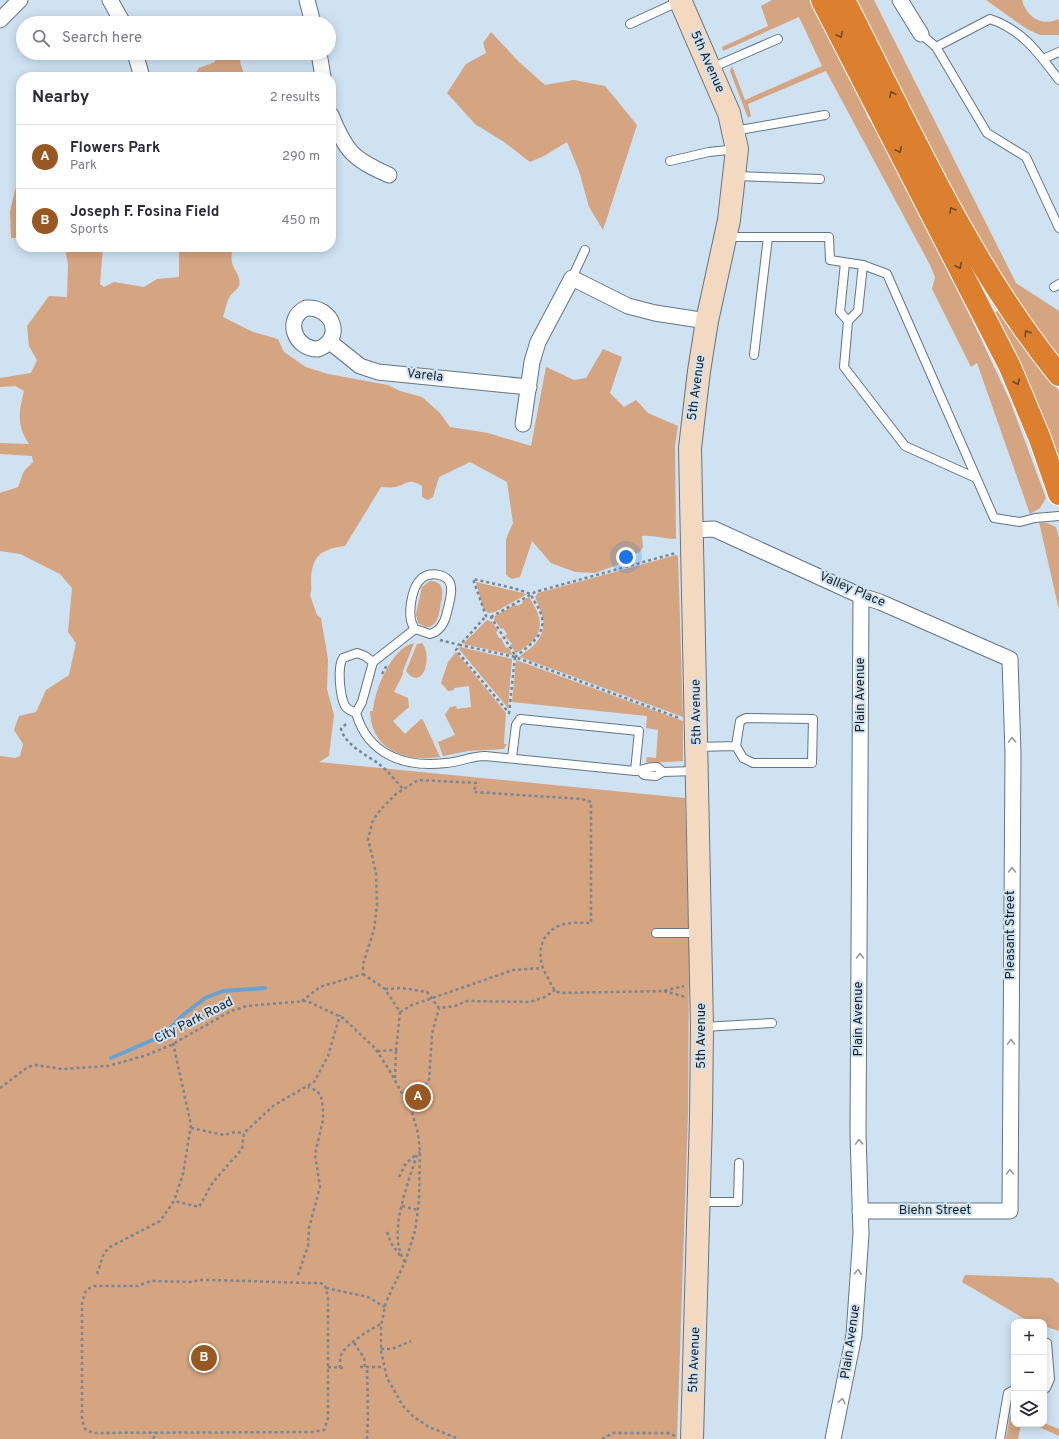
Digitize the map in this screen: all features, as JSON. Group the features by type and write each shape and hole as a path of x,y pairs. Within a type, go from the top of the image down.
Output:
{"highway":[{"path":"822,0 1010,367 1040,439 1059,494"},
{"path":"844,0 941,190 976,253 1025,329 1059,375"}],"street":[{"path":"0,20 20,0"},
{"path":"110,0 121,16"},
{"path":"307,0 311,16"},
{"name":"5th Avenue","path":"680,0 730,113 735,140 734,176 726,237 707,321 692,427 690,469 693,530 702,933 702,1027 699,1202 684,1438"},
{"path":"900,0 921,34"},
{"path":"137,60 141,72"},
{"path":"320,60 322,72"},
{"path":"336,125 347,148 355,157 365,164 389,175"},
{"path":"523,424 532,362 540,336 572,278 628,306 655,313 707,321"},
{"name":"Varela","path":"330,342 360,366 378,372 529,387"},
{"name":"Valley Place","path":"693,530 714,529 861,596 880,602 1010,659"},
{"name":"Plain Avenue","path":"833,1439 854,1335 860,1211 858,1126 861,596"},
{"name":"Pleasant Street","path":"1010,659 1013,754 1010,1211"},
{"name":"Biehn Street","path":"860,1211 1010,1211"}],"lane":[{"path":"630,24 680,0"},
{"path":"936,47 990,19 1006,24 1025,39 1059,80"},
{"path":"921,34 936,47 987,133 1026,157 1059,228"},
{"path":"710,69 778,39"},
{"path":"1043,59 1059,52"},
{"path":"670,161 708,152 735,140 825,115"},
{"path":"734,176 820,179"},
{"path":"726,237 829,237 830,260 863,265 887,274 994,518 1020,522 1035,518 1059,516"},
{"path":"754,355 768,237"},
{"path":"572,278 585,250"},
{"path":"845,263 840,312 848,321"},
{"path":"863,265 858,311 848,321 844,367 905,446 976,478"},
{"path":"432,574 441,576 450,582 452,589 446,619 441,628 434,633 426,634 415,629 411,624 409,613 415,587 422,577 432,574"},
{"path":"415,629 373,662 362,702 356,712 362,732 376,747 393,758 404,761 441,764 478,756 638,771 645,767 657,766 663,772 698,771"},
{"path":"356,712 352,711 345,705 339,666 343,658 357,653 365,656 373,662"},
{"path":"746,718 813,719 812,763 753,763 743,758 736,746 740,721 746,718"},
{"path":"512,758 516,725 520,719 639,731 638,771"},
{"path":"697,748 736,746"},
{"path":"656,933 702,933"},
{"path":"702,1027 772,1023"},
{"path":"699,1202 738,1202 739,1163"},
{"path":"1047,1343 1050,1379 1047,1386"},
{"path":"1000,1439 1008,1393 1012,1391"}],"path":[{"path":"486,616 491,617 531,594 681,552"},
{"path":"486,616 473,580 513,588 531,594 541,614 541,626 536,640 514,657"},
{"path":"486,616 456,650 509,713 514,657 491,617"},
{"path":"439,640 514,657 685,720"},
{"path":"380,678 391,660"},
{"path":"346,724 342,729 342,733 357,750 380,765 403,789"},
{"path":"363,974 363,964 374,930 377,904 376,873 368,844 368,833 371,824 381,809 403,789 418,780 437,780 476,783 474,792 582,799 591,802 591,923 567,924 552,929 544,937 541,945 542,968 554,990 560,993 663,991 691,985"},
{"path":"400,1012 412,1005 513,970 542,968"},
{"path":"363,974 385,989 400,1012 394,1078"},
{"path":"302,1001 320,987 363,974"},
{"path":"385,989 402,988 426,992 439,1008"},
{"path":"439,1008 455,1006 467,1001 530,1002 545,997 554,990"},
{"path":"663,991 691,999"},
{"name":"City Park Road","path":"0,1088 28,1067 36,1065 62,1069 108,1066 147,1055 174,1043 238,1008 262,1004 302,1001 310,1002 322,1009 340,1015 376,1051 394,1078 397,1087 407,1101 418,1133 420,1151 418,1210 415,1231 405,1262 385,1307 382,1324 381,1350 387,1378 403,1406 414,1417 429,1427 459,1439"},
{"path":"407,1101 429,1081 432,1034 439,1008"},
{"path":"174,1201 199,1207 213,1182 242,1149 244,1132 273,1106 308,1087 314,1082 328,1056 340,1015"},
{"path":"97,1274 104,1253 110,1247 160,1220 174,1201 183,1174 191,1128 174,1043"},
{"path":"376,1051 396,1050"},
{"path":"298,1275 308,1246 309,1228 320,1187 315,1154 323,1120 323,1108 321,1096 317,1091 308,1087"},
{"path":"191,1128 224,1135 235,1132 244,1132"},
{"path":"399,1177 406,1163 420,1151"},
{"path":"403,1259 398,1234 402,1206 417,1154"},
{"path":"402,1206 418,1210"},
{"path":"387,1232 391,1243 405,1262"},
{"path":"326,1288 328,1418 323,1431 88,1432 84,1427 82,1420 82,1297 87,1289 94,1286 137,1286 151,1281 192,1282 215,1280 320,1283 326,1288 368,1297 385,1307"},
{"path":"328,1367 342,1368 342,1353 372,1329 382,1324"},
{"path":"381,1350 392,1349 411,1341"},
{"path":"354,1343 364,1358 366,1367 368,1417 367,1439"},
{"path":"360,1367 384,1367"},
{"path":"154,1432 154,1439"},
{"path":"602,1439 615,1433 668,1433 684,1438"}],"shaded area":[{"path":"772,0 811,0 853,81 868,118 882,137 1010,401 1046,498 1040,508 1030,514 977,363 971,367 932,289 935,277 930,265 826,71 748,104 751,116 748,118 730,71 732,66 745,100 822,66 799,17 723,51 722,47 768,26 761,6"},
{"path":"855,0 874,0 1016,283 1059,311 1059,362 986,253 942,174"},
{"path":"986,0 1022,0 1027,11 1036,19 1047,22 1059,19 1059,35 1040,35 1027,29"},
{"path":"491,32 519,62 545,85 574,80 605,86 637,125 603,230 589,207 579,171 567,142 544,156 530,162 504,142 475,124 447,93 466,64 486,53 483,43"},
{"path":"215,60 241,60 243,72 196,72 199,68 215,62"},
{"path":"16,187 16,238 11,238 10,211"},
{"path":"66,252 103,252 100,284 104,287 114,282 144,287 157,279 179,277 179,252 233,252 233,265 240,281 239,286 229,298 223,317 253,332 278,339 284,352 306,367 328,374 388,385 400,391 422,397 440,413 450,427 488,433 531,446 546,367 574,380 586,378 603,349 622,357 610,393 624,407 636,400 648,413 678,426 675,446 676,539 642,536 643,547 640,552 632,555 631,560 595,573 575,572 551,563 532,541 520,577 512,579 506,575 506,539 513,523 507,482 470,462 439,477 433,497 428,500 422,497 422,486 414,482 408,482 393,487 381,487 345,546 324,551 316,559 312,571 310,595 317,615 321,618 328,659 327,689 334,715 329,756 319,762 685,798 689,954 688,1115 677,1439 0,1439 0,756 15,758 20,756 23,744 14,730 19,716 36,712 46,690 69,675 76,643 68,632 72,588 60,574 20,554 0,551 0,493 18,487 24,471 33,462 32,456 0,454 0,443 29,444 20,424 20,412 24,391 15,386 0,387 0,378 31,373 37,360 29,346 27,326 49,296 67,297 68,265"},
{"path":"999,310 1059,391 1059,471 991,315"},
{"path":"1039,522 1047,523 1056,527 1059,538 1059,610"},
{"path":"676,555 678,556 683,717 520,657 538,641 543,629 542,617 535,597 538,593"},
{"path":"430,581 439,584 442,590 442,595 437,620 432,626 426,627 418,623 416,614 422,587"},
{"path":"476,582 527,594 495,612 488,613 483,608"},
{"path":"529,597 538,614 540,622 539,629 537,635 532,641 516,653 510,645 512,644 505,636 507,634 503,628 501,629 494,619 495,616 516,604 517,606 523,603 522,601"},
{"path":"487,620 492,622 498,631 496,632 499,638 501,638 506,648 508,647 513,655 463,644"},
{"path":"414,643 403,674 394,692 408,698 409,707 393,721 405,734 421,719 423,720 440,757 415,758 393,751 377,736 372,725 370,711 373,711 377,692 386,671 398,652 406,646"},
{"path":"422,643 427,656 424,670 417,678 412,677 406,671 417,644"},
{"path":"460,647 512,659 508,708 459,649"},
{"path":"456,652 506,713 504,744 507,744 504,749 468,751 443,756 438,742 455,735 445,715 450,707 456,706 457,709 471,707 469,686 454,688 454,690 448,691 441,683 448,662"},
{"path":"516,660 683,721 683,761 646,762 647,757 656,758 658,730 646,728 647,716 512,702"},
{"path":"965,1275 1052,1278 1059,1284 1059,1331 1047,1327 1047,1319 1023,1318 962,1282"},
{"path":"1011,1415 1011,1427 1020,1427 1018,1439 1006,1439"},
{"path":"1047,1424 1059,1429 1059,1436 1039,1427 1047,1427"}],"waterway":[{"path":"111,1058 164,1035 182,1016 205,998 223,991 265,988"}],"place":[{"name":"Flowers Park","path":"418,1097"},
{"name":"Joseph F. Fosina Field","path":"204,1358"}]}
